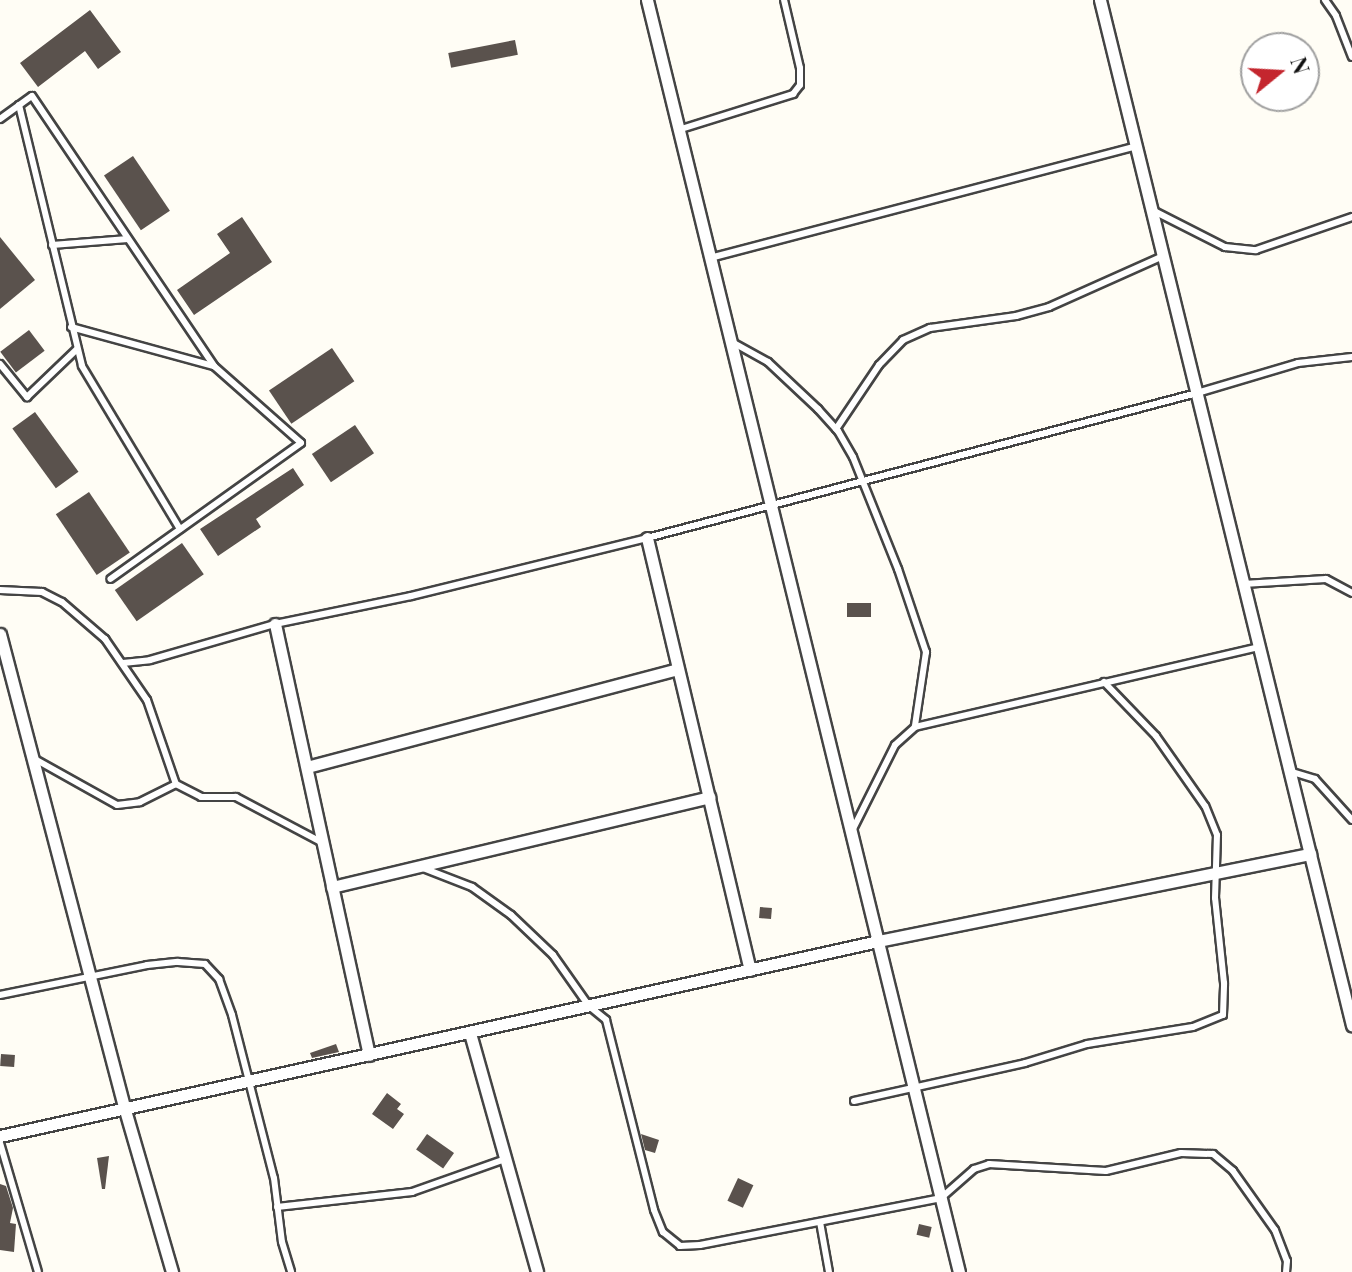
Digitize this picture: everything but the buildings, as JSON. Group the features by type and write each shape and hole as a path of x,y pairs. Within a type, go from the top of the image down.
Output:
{"street":[{"path":"647,0 959,1272"},
{"path":"1100,0 1352,1025"},
{"path":"647,538 750,970"},
{"path":"275,624 369,1055"},
{"path":"0,634 125,1110 172,1272"},
{"path":"307,767 677,669"},
{"path":"332,887 709,797"},
{"path":"0,1136 878,941 1310,854"},
{"path":"470,1033 537,1272"}],"lane":[{"path":"678,130 793,94 800,85 800,68 784,0"},
{"path":"1325,0 1336,16 1352,57"},
{"path":"0,119 32,96 214,366 301,443 110,579"},
{"path":"19,105 82,366 180,529"},
{"path":"709,258 1136,146"},
{"path":"1152,210 1211,242 1256,250 1352,217"},
{"path":"52,245 128,239"},
{"path":"836,429 879,365 903,340 930,328 1016,316 1049,307 1163,256"},
{"path":"71,327 214,366"},
{"path":"729,340 768,362 836,429 862,480 898,569 926,652 915,727"},
{"path":"0,364 27,397 77,349"},
{"path":"123,663 150,660 275,624 411,596 647,538 770,503 1197,393 1298,363 1352,357"},
{"path":"1243,584 1326,579 1352,593"},
{"path":"0,590 25,589 62,602 105,639 155,717 176,784 201,797 236,797 323,843"},
{"path":"851,832 895,745 915,727 1259,647"},
{"path":"854,1101 1025,1063 1087,1044 1193,1027 1223,1015 1217,835 1205,806 1156,736 1104,682"},
{"path":"33,758 117,805 140,802 176,784"},
{"path":"1289,771 1315,779 1352,820"},
{"path":"418,866 472,887 511,915 553,955 589,1006 606,1020 614,1041 654,1210 663,1232 680,1246 700,1245 941,1198 974,1169 989,1164 1106,1171 1181,1153 1213,1154 1233,1171 1275,1230 1287,1261 1286,1272"},
{"path":"0,995 147,965 178,962 205,964 219,979 250,1082 274,1178 291,1272"},
{"path":"0,1143 38,1272"},
{"path":"277,1207 412,1192 505,1159"},
{"path":"820,1222 829,1272"}]}
